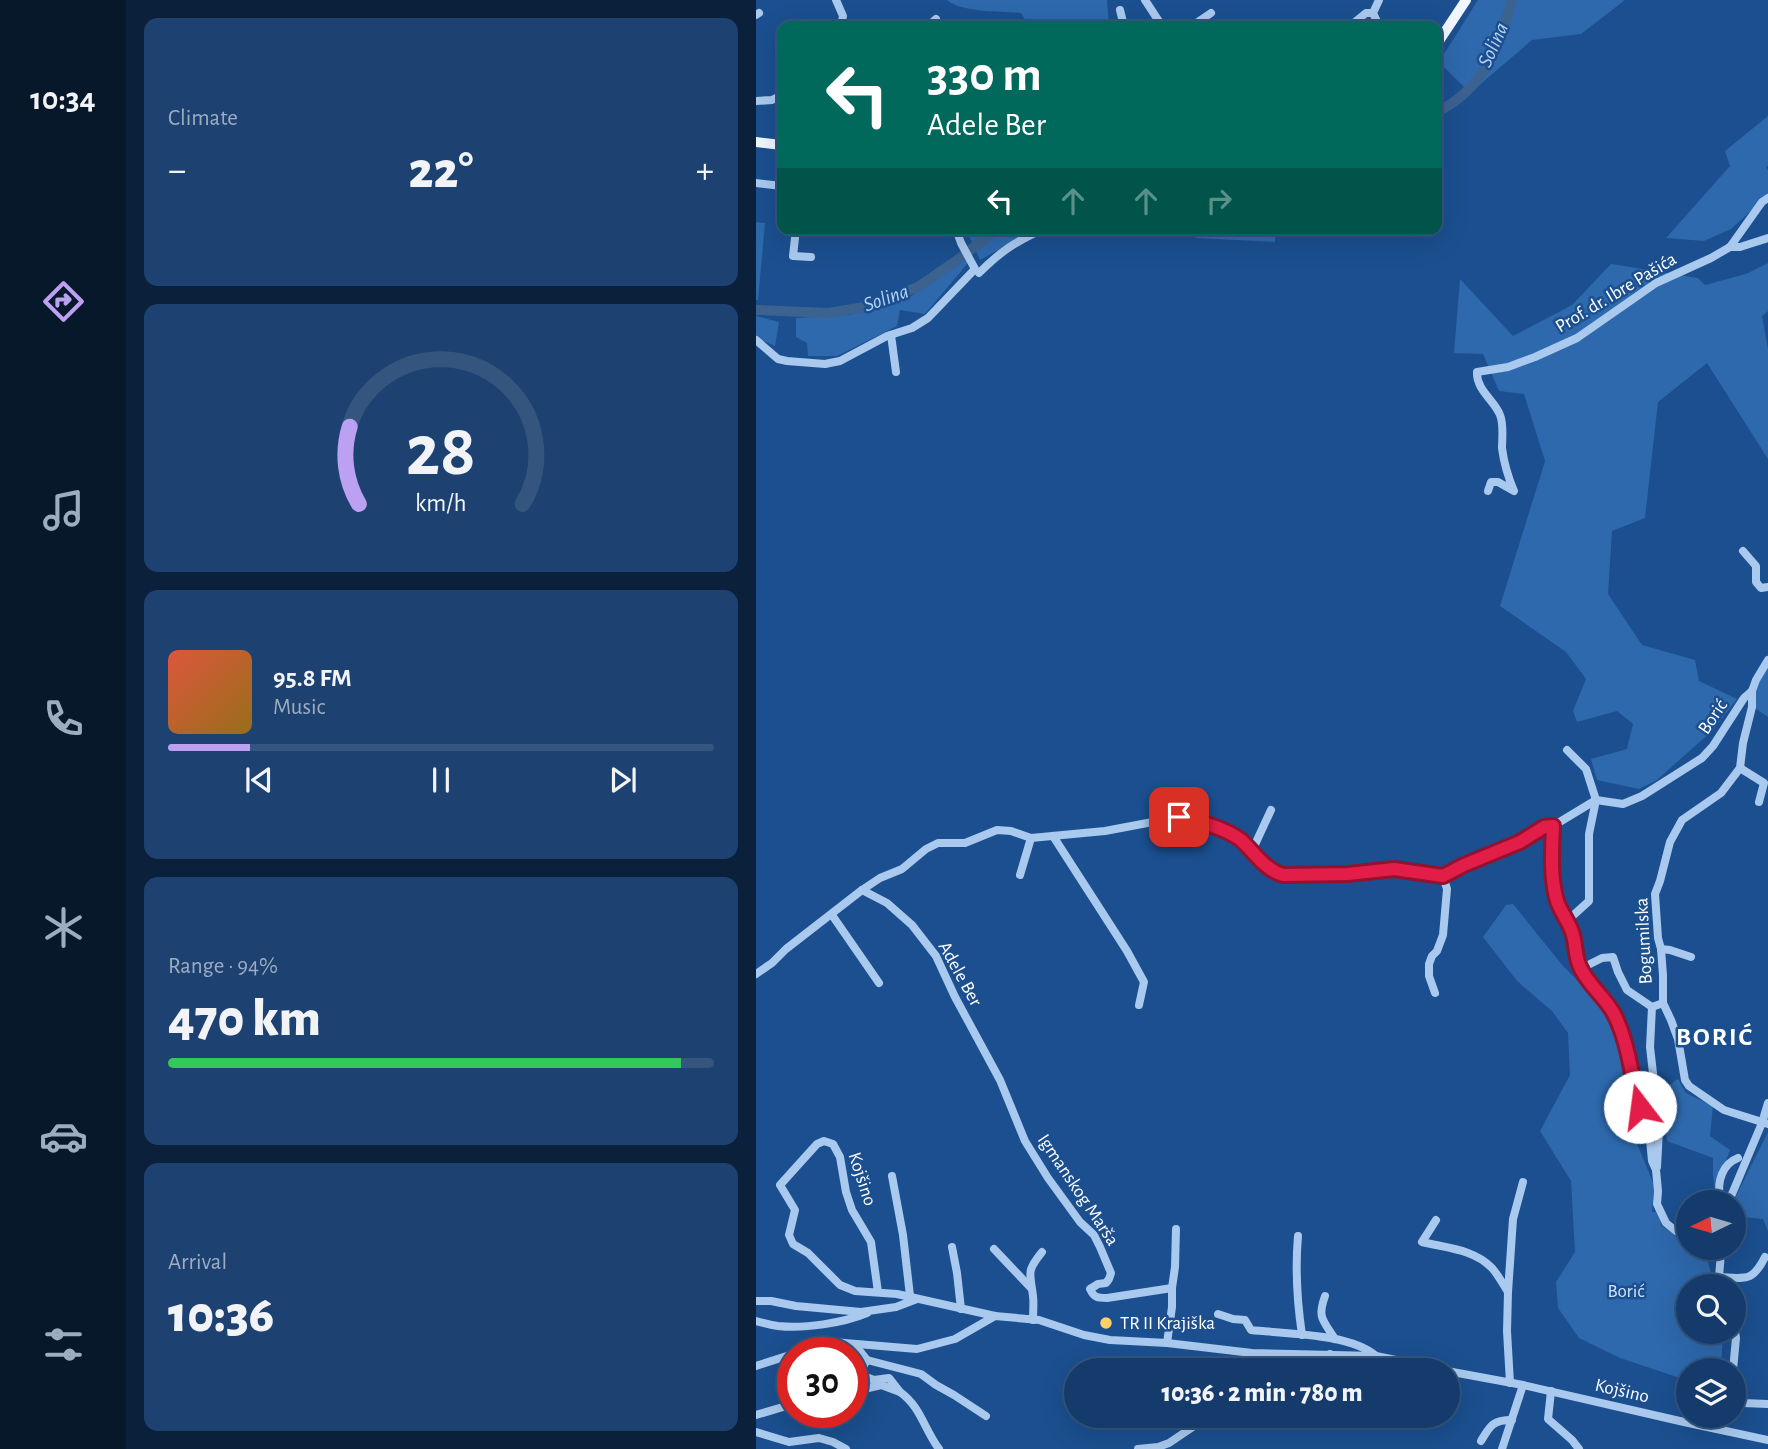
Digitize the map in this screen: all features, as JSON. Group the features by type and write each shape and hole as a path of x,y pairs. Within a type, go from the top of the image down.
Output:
{"main road":[{"path":"1442,36 1466,0"},
{"path":"756,142 777,144"}],"street":[{"path":"836,0 844,16 841,21"},
{"path":"1145,0 1160,21"},
{"path":"1377,21 1373,13 1379,0"},
{"path":"1120,10 1123,21"},
{"path":"1199,21 1211,13"},
{"path":"1356,21 1366,13 1373,13"},
{"path":"756,101 777,98"},
{"path":"756,183 777,185"},
{"name":"Prof. dr. Ibre Pašića","path":"1488,491 1491,482 1499,482 1514,491 1502,451 1501,416 1486,396 1477,379 1477,372 1508,367 1577,338 1656,283 1730,247 1762,202 1768,198"},
{"path":"795,235 793,256 811,257"},
{"path":"958,235 976,269"},
{"path":"756,340 778,359 825,364 840,362 929,318 976,269 1030,235"},
{"name":"Prof. dr. Ibre Pašića","path":"1730,247 1740,247 1768,238"},
{"path":"891,335 896,372"},
{"path":"1743,551 1756,566 1756,582 1761,588 1768,587"},
{"path":"1759,802 1764,783 1740,768 1752,707 1752,691 1768,660"},
{"name":"Borić","path":"1596,800 1623,804 1652,790 1702,758 1713,746 1744,698 1752,691"},
{"path":"1567,750 1586,769 1596,800 1589,834 1589,901 1567,921"},
{"name":"Bogumilska","path":"1740,768 1721,793 1682,820 1670,842 1655,894 1661,949 1662,1003 1678,1039 1685,1080 1689,1086 1724,1110 1765,1124"},
{"path":"756,974 862,890 880,878 902,869 926,849 938,844 965,843 998,830 1031,838 1105,831 1179,817 1221,829 1239,839 1274,872 1283,875 1338,875 1394,869 1443,876 1520,842 1544,827 1553,826 1596,800"},
{"path":"1252,851 1271,810"},
{"path":"1553,826 1553,878 1558,904 1573,933 1580,968 1604,998 1624,1037 1635,1090 1649,1129 1652,1161 1656,1170"},
{"path":"1053,836 1144,982 1139,1005"},
{"path":"1020,876 1031,838"},
{"path":"1435,993 1429,976 1429,964 1443,934 1447,889 1443,876"},
{"name":"Adele Ber","path":"862,890 887,903 912,925 936,956 987,1056"},
{"path":"832,915 879,983"},
{"path":"1661,949 1690,957"},
{"path":"1580,968 1602,958 1613,957 1627,990 1652,1007"},
{"path":"1652,1007 1662,1003"},
{"path":"1652,1007 1650,1047 1660,1111 1657,1204 1666,1223 1676,1231"},
{"name":"Igmanskog Marša","path":"987,1056 1025,1141 1048,1178 1080,1222 1094,1235 1100,1247 1111,1273 1106,1283 1090,1289 1092,1294 1097,1298 1107,1298 1172,1288"},
{"path":"1734,1190 1765,1124 1768,1103"},
{"name":"Kojšino","path":"878,1292 871,1242 852,1210 840,1157 833,1144 824,1141 817,1144 780,1185 795,1210 789,1235 793,1244 808,1253 840,1285 855,1291 878,1292 995,1316 1049,1323 1084,1335 1110,1340 1167,1343 1252,1353 1384,1358"},
{"path":"1719,1190 1718,1184 1728,1164 1738,1158"},
{"name":"Kojšino","path":"892,1176 913,1298"},
{"path":"1510,1383 1508,1292 1513,1219 1523,1182"},
{"path":"1436,1220 1422,1242 1458,1249 1483,1260 1493,1269 1508,1292"},
{"path":"1167,1343 1172,1307 1176,1229"},
{"path":"1298,1236 1296,1285 1302,1335"},
{"path":"952,1247 961,1309"},
{"path":"994,1249 1031,1288"},
{"path":"1033,1320 1033,1295 1029,1275 1032,1265 1042,1252"},
{"path":"1746,1278 1757,1272 1765,1257"},
{"path":"1325,1296 1320,1315 1335,1339"},
{"path":"756,1301 862,1312 896,1307 913,1298"},
{"path":"756,1321 779,1326 807,1326 859,1317 873,1311"},
{"name":"Kojšino","path":"1218,1314 1245,1320 1251,1330 1335,1339 1369,1350 1377,1356"},
{"path":"868,1346 917,1349 955,1339 995,1316"},
{"path":"1330,1354 1330,1358"},
{"path":"756,1366 777,1359"},
{"path":"868,1360 921,1374 986,1416"},
{"name":"Kojšino","path":"1460,1374 1551,1391 1768,1440"},
{"path":"868,1378 874,1380 889,1378 900,1392"},
{"path":"868,1388 881,1385 908,1397 939,1449"},
{"path":"1502,1449 1523,1385"},
{"path":"1551,1391 1549,1419 1579,1449"},
{"path":"1746,1403 1767,1401"},
{"path":"756,1415 777,1407"},
{"path":"1481,1441 1494,1423 1512,1420"},
{"path":"1138,1449 1158,1447 1191,1428"},
{"path":"756,1432 789,1442 819,1438 846,1449"},
{"path":"824,1449 833,1442"}],"green space":[{"path":"947,0 1107,0 1109,21 1026,21 1021,13 972,9"},
{"path":"1478,0 1625,0 1581,34 1532,40 1470,93 1442,65 1442,57"},
{"path":"1768,116 1768,195 1731,229 1704,241 1666,238 1730,166 1725,151"},
{"path":"756,222 765,223 758,300 756,300"},
{"path":"969,235 1024,235 980,260"},
{"path":"1198,235 1275,235 1275,242 1195,238"},
{"path":"965,259 968,263 925,314 900,310 897,326 837,356 808,356 807,343 796,337 796,318 849,315 910,297"},
{"path":"1768,263 1768,311 1762,316 1768,349 1768,459 1707,363 1658,402 1645,518 1612,531 1608,594 1642,645 1695,660 1699,681 1737,699 1713,730 1657,780 1639,789 1597,780 1591,759 1627,749 1633,724 1617,711 1577,722 1573,711 1586,679 1566,652 1500,606 1545,461 1524,394 1499,391 1483,354 1454,353 1460,279 1513,336 1572,305 1611,264 1698,278 1705,285 1746,274"},
{"path":"756,316 779,322 775,346 756,338"},
{"path":"1768,660 1768,717 1755,708 1756,680"},
{"path":"1513,904 1563,966 1606,1009 1619,1041 1632,1091 1634,1136 1654,1185 1652,1212 1660,1212 1661,1226 1676,1235 1676,1260 1708,1260 1711,1274 1676,1274 1676,1344 1722,1344 1722,1358 1676,1358 1676,1377 1620,1358 1579,1338 1558,1308 1556,1282 1575,1252 1571,1181 1540,1131 1570,1075 1568,1033 1552,1011 1517,981 1483,937 1506,905"},
{"path":"1678,1079 1686,1093 1713,1106 1710,1136 1730,1150 1715,1190 1713,1158 1667,1141 1662,1090"},
{"path":"1768,1132 1768,1231 1763,1219 1746,1217 1746,1190 1739,1190"}],"waterway":[{"name":"Solina","path":"1442,109 1467,91 1478,79 1495,50 1512,0"},
{"name":"Solina","path":"756,310 829,313 864,307 918,287 989,235"}],"place":[{"name":"TR II Krajiška","path":"1106,1323"}],"district":[{"name":"BORIĆ","path":"1715,1037"}],"route":[{"path":"1179,817 1221,829 1239,839 1274,872 1283,875 1348,874 1394,869 1443,876 1520,842 1544,827 1553,826 1553,878 1558,904 1573,933 1580,968 1604,998 1624,1037 1640,1107"}]}
